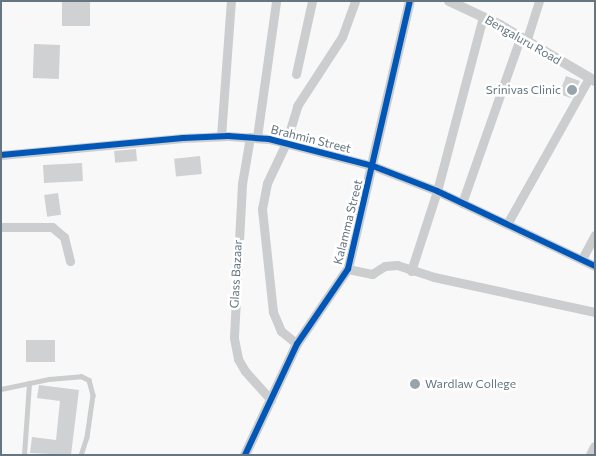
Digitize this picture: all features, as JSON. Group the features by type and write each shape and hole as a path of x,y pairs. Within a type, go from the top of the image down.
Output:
{"street":[{"path":"221,136 231,1"},
{"name":"Glass Bazaar","path":"271,400 245,371 238,359 234,338 242,184 254,137 276,1"},
{"path":"296,74 312,1"},
{"path":"297,344 281,331 275,317 268,248 261,218 267,183 286,143 297,106 342,37 355,1"},
{"name":"Kalamma Street","path":"245,455 297,344 348,269 410,1"},
{"name":"Bengaluru Road","path":"449,1 483,17 593,79"},
{"path":"462,203 539,1"},
{"path":"412,271 437,191 483,17"},
{"path":"507,224 593,79"},
{"name":"Brahmin Street","path":"1,155 221,136 254,137 286,143 373,166 437,191 595,266"},
{"path":"1,227 52,227 64,237 70,261"},
{"path":"582,259 595,235"},
{"path":"348,269 372,274 391,264 412,271 595,312"},
{"path":"591,455 595,446"}],"lane":[{"path":"1,389 81,376 89,380 93,395 88,437 81,455"},
{"path":"24,455 29,383"}],"building":[{"path":"62,1 90,1 90,26 62,26"},
{"path":"34,44 60,45 59,79 33,78"},
{"path":"566,76 580,81 571,98 559,94"},
{"path":"136,149 137,161 115,163 114,151"},
{"path":"200,156 202,174 176,177 174,159"},
{"path":"82,163 83,181 44,183 43,165"},
{"path":"58,193 61,215 47,217 44,195"},
{"path":"26,340 55,340 55,362 26,362"},
{"path":"39,385 79,390 71,455 30,453 32,437 56,440 60,401 37,398"}],"cycle path":[{"path":"245,455 297,344 348,269 410,1"},
{"path":"1,155 183,138 228,136 269,139 373,166 437,191 595,266"}],"place":[{"name":"Srinivas Clinic","path":"572,90"},
{"name":"Wardlaw College","path":"415,384"}]}
